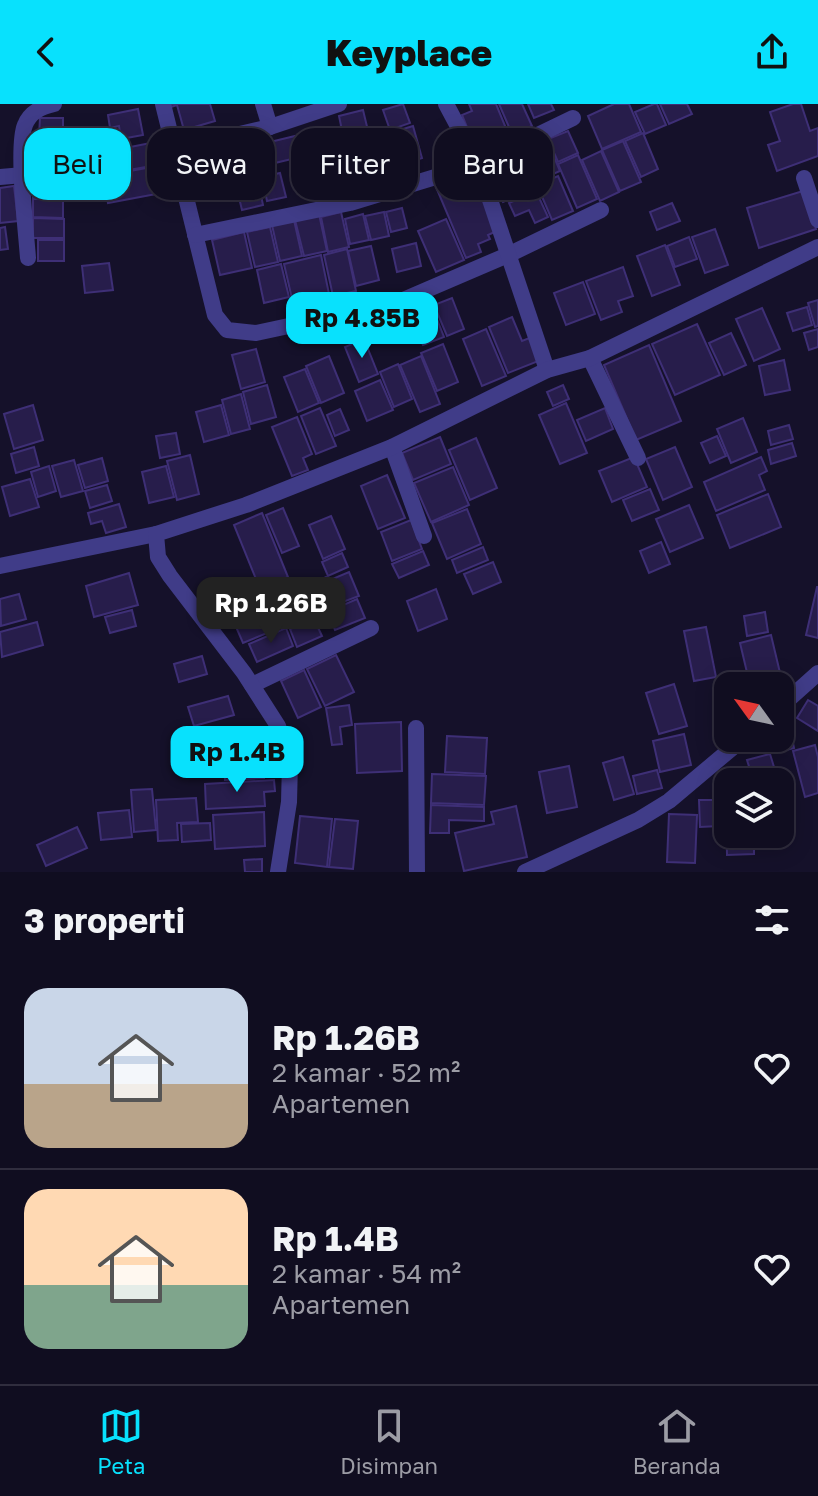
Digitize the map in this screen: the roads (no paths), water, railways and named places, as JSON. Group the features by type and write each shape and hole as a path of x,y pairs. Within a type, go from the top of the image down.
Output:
{"street":[{"path":"28,258 21,138 29,116 40,108 54,104"},
{"path":"163,104 170,128"},
{"path":"263,104 270,127"},
{"path":"266,128 339,104"},
{"path":"446,104 459,128"},
{"path":"552,128 573,118"},
{"path":"0,177 23,175"},
{"path":"195,235 350,203 434,177"},
{"path":"804,178 818,220"},
{"path":"187,200 215,315 227,330 241,333 256,333 396,303 510,254 601,210"},
{"path":"491,200 547,370"},
{"path":"0,566 156,534 246,505 392,447 547,370 590,358 818,247"},
{"path":"590,358 638,458"},
{"path":"392,447 424,536"},
{"path":"156,534 158,557 170,576 252,685 278,726 290,763 289,802 278,872"},
{"path":"252,685 371,628"},
{"path":"794,694 818,673"},
{"path":"416,728 417,872"},
{"path":"525,872 648,814 669,801 727,752"}]}
